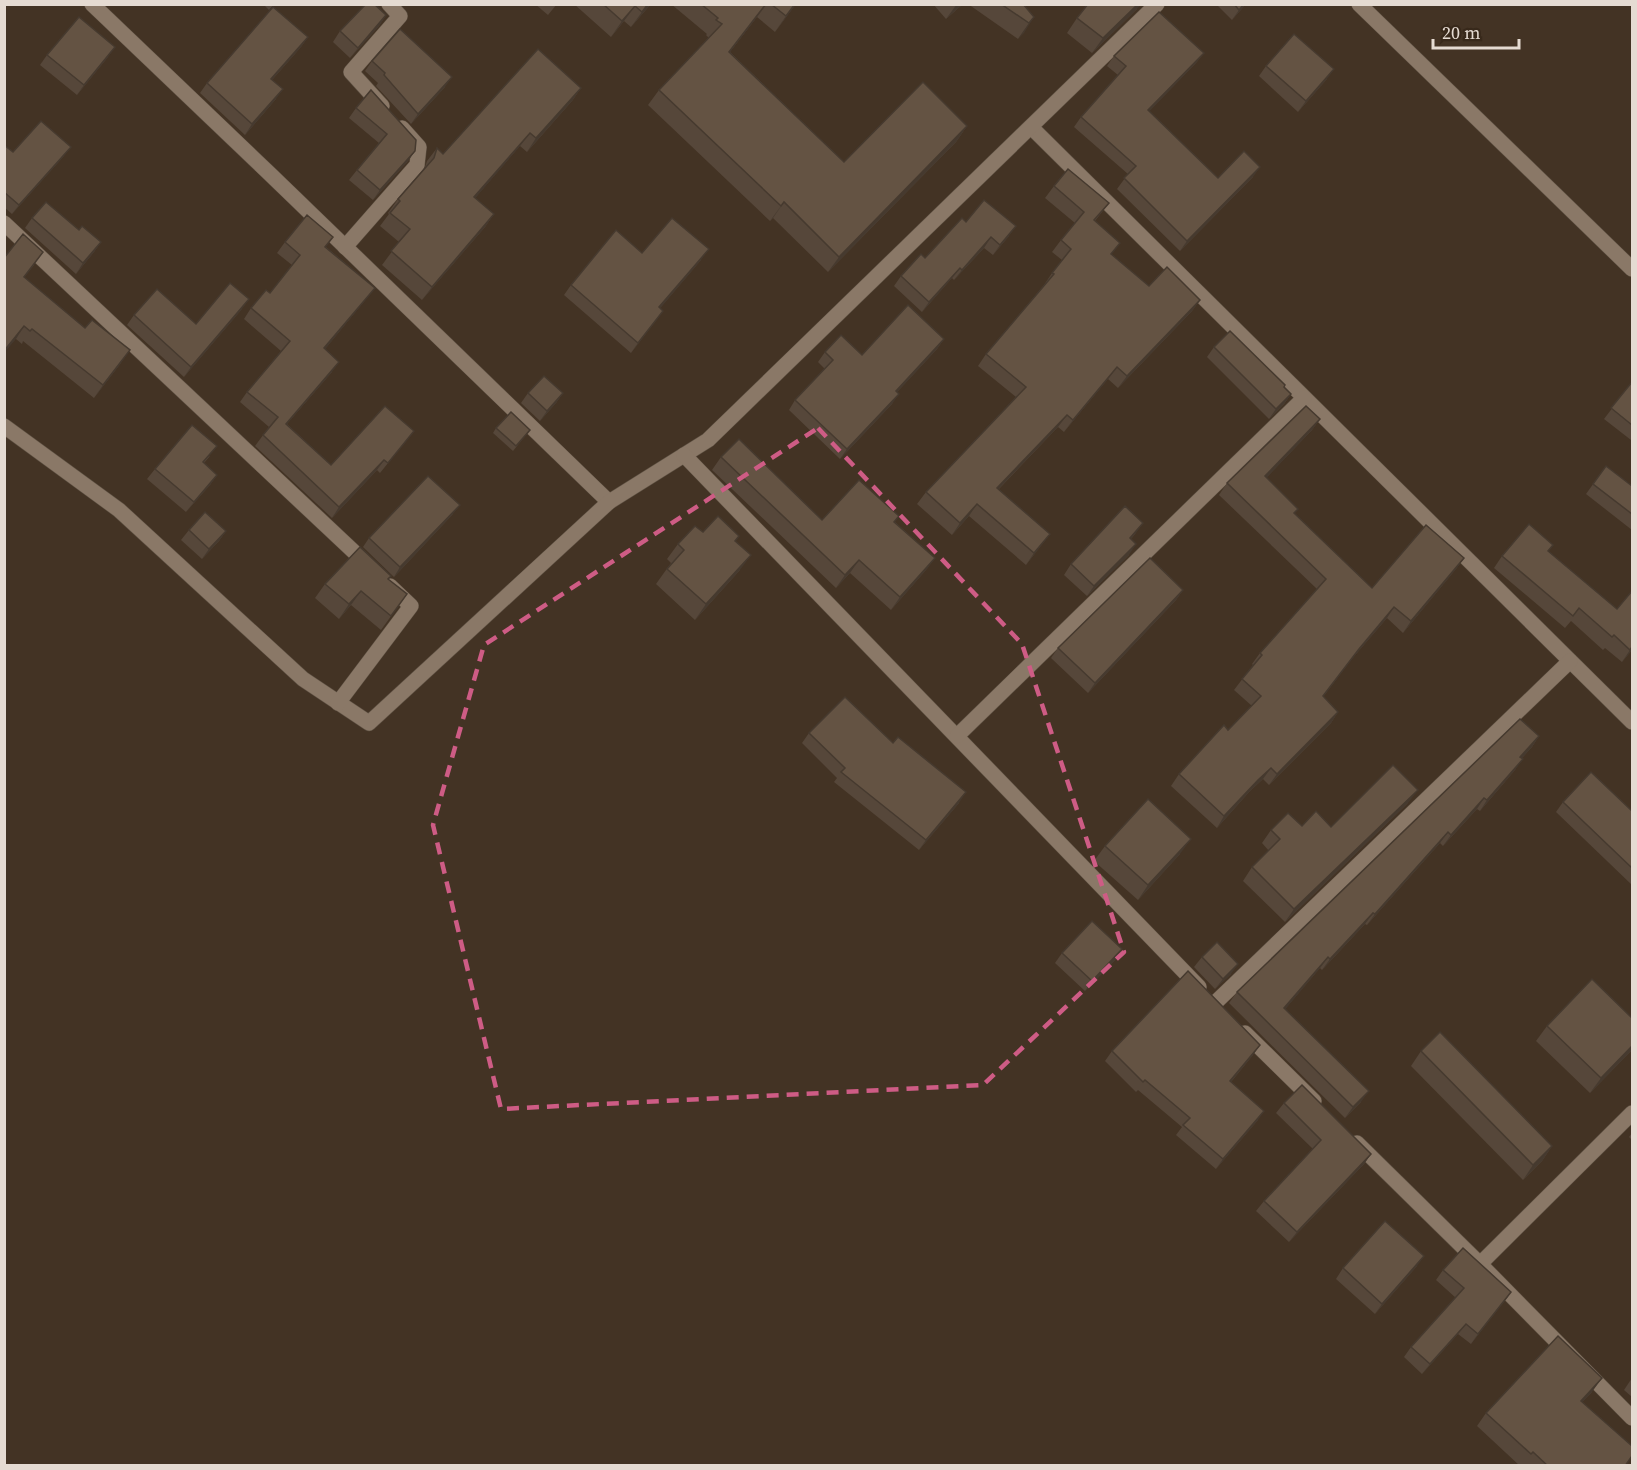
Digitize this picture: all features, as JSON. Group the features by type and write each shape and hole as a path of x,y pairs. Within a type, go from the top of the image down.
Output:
{"street":[{"path":"92,4 609,502"},
{"path":"345,247 417,165 419,147 351,72 400,16 388,4"},
{"path":"4,426 119,510 303,680 369,723 609,502 708,440 1157,4"},
{"path":"1359,4 1632,269"},
{"path":"1030,127 1632,722"},
{"path":"4,223 411,606 338,702"},
{"path":"957,736 1304,398"},
{"path":"684,455 1215,1003 1321,1108"},
{"path":"1215,1003 1570,661"},
{"path":"1480,1264 1632,1113"},
{"path":"1346,1132 1632,1418"}],"highlighted area":[{"path":"818,428 1022,644 1124,952 983,1085 501,1109 433,825 484,645"}],"building":[{"path":"366,4 374,4 386,15 358,48 340,31"},
{"path":"603,4 648,4 642,12 635,6 622,21"},
{"path":"701,4 766,4 729,52 844,162 923,82 967,126 839,257 784,202 781,206 659,90 722,24"},
{"path":"771,4 795,4 786,16"},
{"path":"1001,4 1023,4 1034,17 1029,23"},
{"path":"1088,4 1138,4 1103,38 1077,18"},
{"path":"1234,4 1244,4 1239,10"},
{"path":"273,7 308,37 271,79 283,89 252,124 207,83"},
{"path":"1159,12 1204,53 1148,110 1218,178 1244,151 1260,167 1187,241 1124,178 1136,166 1081,117 1126,66 1114,56"},
{"path":"79,17 115,47 84,85 47,55"},
{"path":"400,29 452,77 418,114 384,75 385,73 372,61"},
{"path":"1294,34 1334,69 1306,101 1266,66"},
{"path":"538,49 581,88 536,138 530,133 474,197 494,214 432,287 391,251 410,229 390,213 400,201 398,199 434,158 437,148 443,154"},
{"path":"371,90 416,140 415,151 380,190 357,170 387,134 356,108"},
{"path":"41,121 71,147 19,205 4,192 4,145 13,152"},
{"path":"1068,169 1109,203 1094,220 1120,243 1111,254 1149,286 1167,267 1200,300 1127,376 1117,367 1073,420 1067,415 997,488 1050,534 1034,553 977,504 960,523 926,492 1026,387 986,354 1054,274 1052,273 1071,249 1061,240 1084,212 1054,186"},
{"path":"984,200 1016,226 1000,245 991,237 929,302 901,276 921,254 925,258 962,218 966,222"},
{"path":"46,202 79,230 82,226 101,242 83,263 32,218"},
{"path":"307,215 333,237 325,247 375,288 324,348 339,362 286,424 331,465 385,406 414,431 388,463 384,460 339,507 263,435 278,417 247,392 290,341 251,308 266,290 270,293 300,255 285,242"},
{"path":"672,218 709,249 659,307 663,311 638,343 571,285 616,230 642,253"},
{"path":"23,234 43,252 24,277 85,328 92,320 130,350 103,385 32,329 30,331 24,326 4,351 4,258"},
{"path":"230,283 249,299 191,367 134,315 157,289 196,324"},
{"path":"908,305 944,339 896,391 899,394 847,449 795,400 833,360 825,352 841,335 862,355"},
{"path":"1230,331 1285,385 1284,387 1291,394 1276,409 1214,347"},
{"path":"544,376 563,393 547,411 528,393"},
{"path":"1632,382 1632,425 1611,408"},
{"path":"1306,406 1320,419 1265,476 1298,509 1294,513 1372,588 1426,525 1464,558 1411,621 1394,607 1323,696 1338,712 1277,774 1271,768 1224,816 1179,774 1224,725 1228,730 1261,696 1242,679 1262,655 1260,653 1326,579 1227,483"},
{"path":"511,412 530,430 516,446 496,428"},
{"path":"192,425 217,446 203,462 217,475 194,502 155,469"},
{"path":"739,439 822,520 859,480 899,516 894,522 935,558 900,597 859,560 845,575 721,457"},
{"path":"1606,466 1632,486 1632,514 1593,484"},
{"path":"428,476 460,505 400,567 369,538"},
{"path":"1125,506 1143,523 1130,538 1136,544 1094,586 1071,564"},
{"path":"205,512 226,531 209,549 189,530"},
{"path":"718,516 739,536 735,541 751,555 706,604 667,569 684,550 678,544 695,526 703,532"},
{"path":"1529,524 1553,545 1548,551 1617,609 1632,591 1632,647 1630,650 1579,608 1573,616 1502,556"},
{"path":"360,547 391,576 388,579 407,594 391,616 361,591 349,604 325,584"},
{"path":"1150,558 1183,590 1095,683 1058,648"},
{"path":"845,697 893,743 898,737 966,792 926,840 841,772 845,768 809,733"},
{"path":"1520,719 1539,736 1520,757 1523,759 1487,800 1484,798 1451,835 1448,832 1375,914 1373,913 1330,959 1328,957 1284,1008 1369,1091 1353,1107 1237,992"},
{"path":"1393,765 1418,790 1294,909 1252,867 1280,839 1271,830 1288,813 1302,826 1316,811 1331,827"},
{"path":"1591,772 1632,811 1632,868 1563,802"},
{"path":"1148,799 1191,839 1148,885 1105,846"},
{"path":"1092,921 1122,949 1092,981 1062,953"},
{"path":"1217,942 1238,964 1223,979 1202,957"},
{"path":"1188,971 1260,1045 1230,1081 1264,1111 1223,1159 1183,1125 1190,1118 1145,1080 1143,1082 1112,1051"},
{"path":"1592,979 1632,1018 1632,1046 1601,1078 1547,1026"},
{"path":"1440,1032 1552,1146 1533,1165 1421,1051"},
{"path":"1302,1085 1371,1154 1297,1232 1264,1201 1321,1140 1284,1103"},
{"path":"1385,1221 1424,1256 1382,1304 1343,1268"},
{"path":"1463,1248 1511,1292 1478,1334 1466,1324 1430,1364 1411,1347 1464,1288 1443,1270"},
{"path":"1558,1336 1602,1378 1581,1401 1632,1446 1632,1456 1625,1466 1548,1466 1533,1452 1531,1454 1486,1413"}]}
